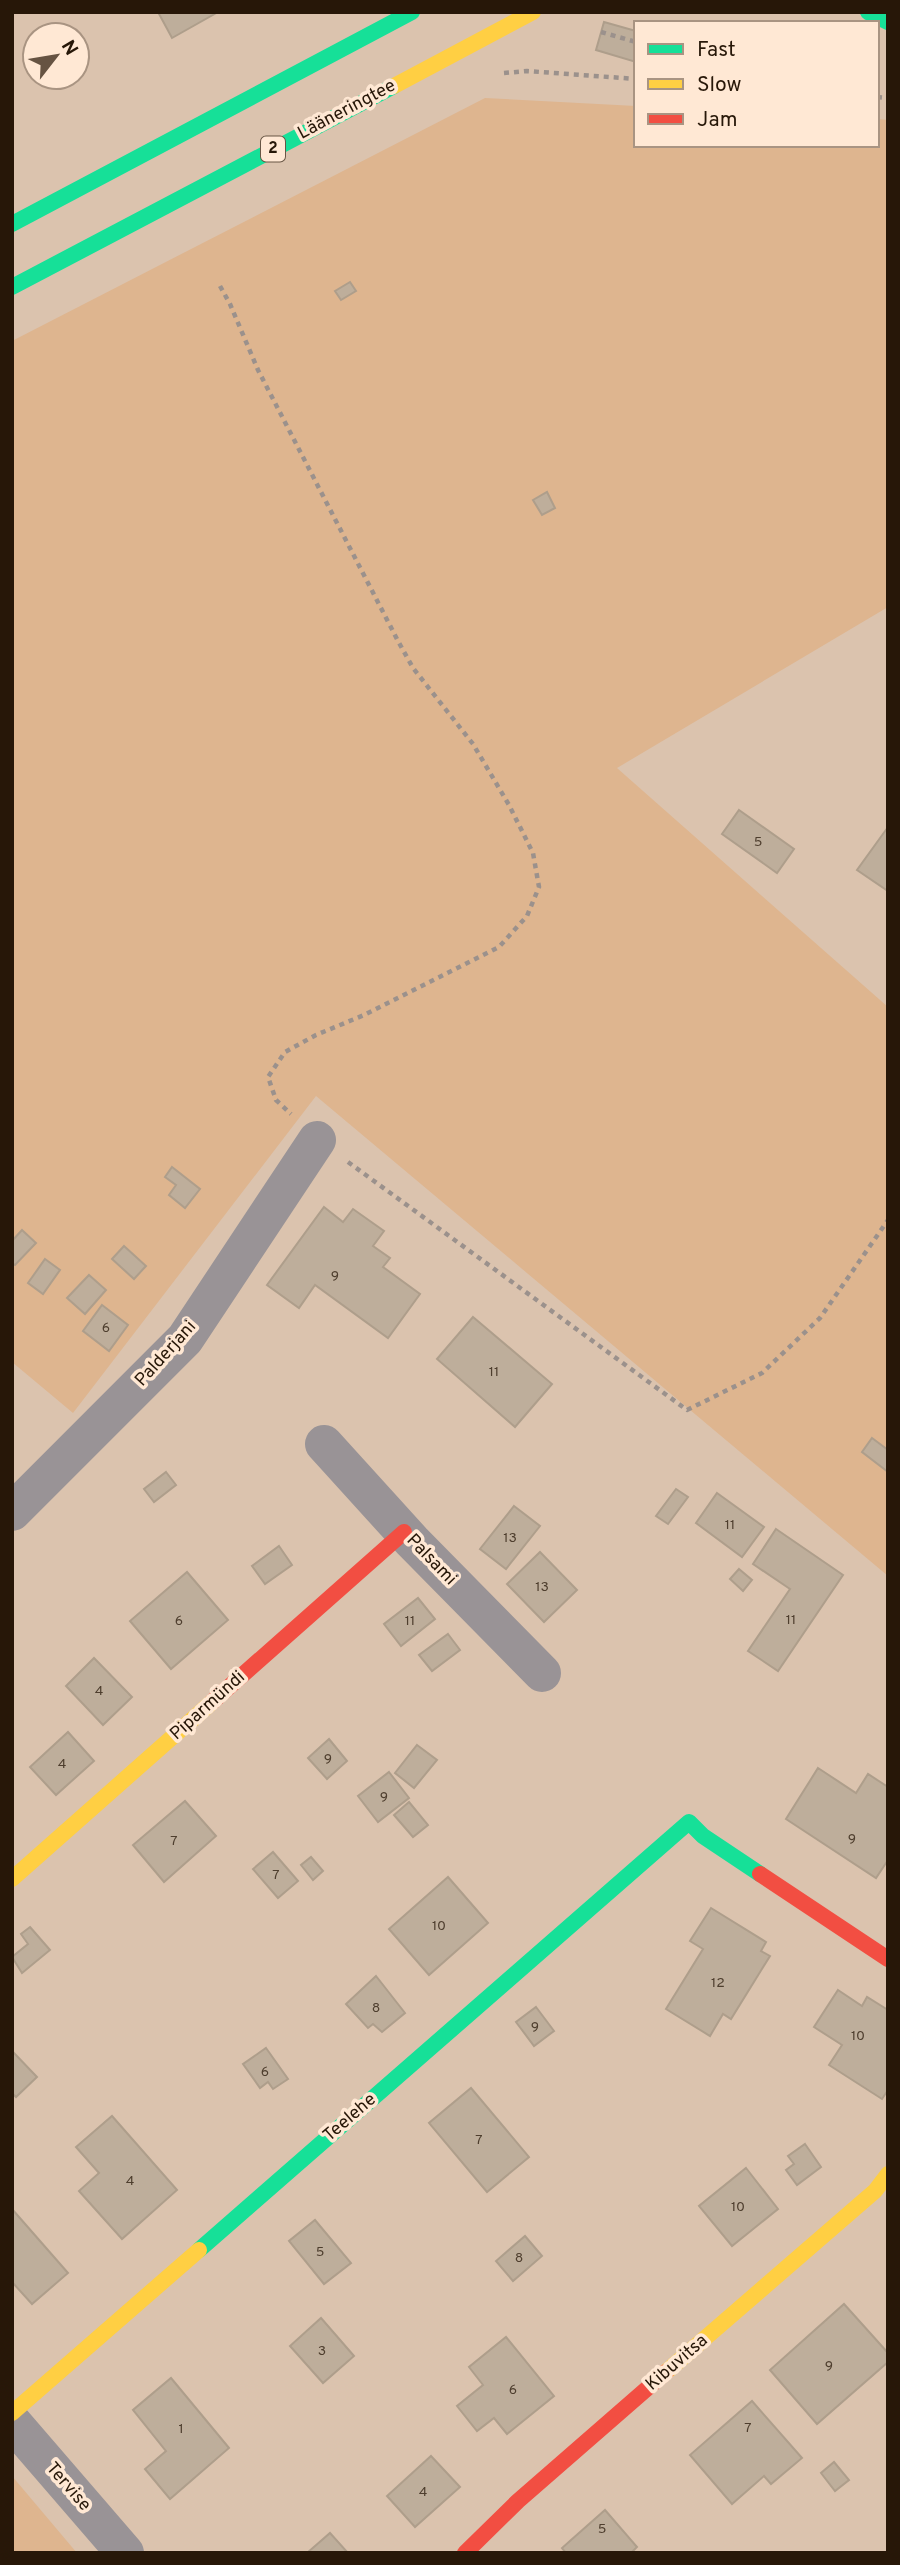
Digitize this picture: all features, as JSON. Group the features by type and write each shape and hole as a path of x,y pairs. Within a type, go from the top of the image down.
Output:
{"main road":[{"path":"12,224 412,12"},
{"name":"Lääneringtee","path":"12,287 533,12"},
{"path":"868,12 888,22"},
{"name":"Piparmündi","path":"12,1880 404,1532"},
{"name":"Teelehe","path":"12,2413 689,1822 703,1836 888,1959"},
{"name":"Kibuvitsa","path":"465,2553 528,2492 876,2191 888,2174"}],"street":[{"name":"Palderjani","path":"12,1512 185,1339 317,1140"},
{"name":"Palsami","path":"324,1444 404,1532 542,1673"},
{"name":"Tervise","path":"12,2422 124,2553"}],"path":[{"path":"601,32 634,41"},
{"path":"220,286 258,370 413,668 472,744 509,805 533,853 539,887 527,916 499,947 285,1052 268,1077 276,1100 317,1140 687,1410 762,1373 820,1318 888,1220"}],"shaded area":[{"path":"485,98 634,106 634,147 879,147 879,119 888,120 888,607 617,768 888,1007 888,1576 316,1096 73,1413 12,1362 12,341"},
{"path":"12,2476 77,2553 12,2553"}],"building":[{"path":"158,12 218,12 172,38"},
{"path":"604,22 634,30 634,61 596,50"},
{"path":"350,282 356,291 341,300 335,291"},
{"path":"547,492 555,508 542,515 533,500"},
{"path":"739,810 794,849 777,873 722,834"},
{"path":"888,827 888,891 857,870"},
{"path":"172,1167 200,1189 185,1208 169,1195 176,1185 165,1177"},
{"path":"324,1207 343,1222 353,1209 384,1231 373,1246 390,1258 383,1267 420,1294 388,1338 315,1285 299,1308 267,1285"},
{"path":"22,1230 36,1243 15,1265 12,1263 12,1241"},
{"path":"124,1246 146,1266 134,1279 112,1259"},
{"path":"45,1259 60,1270 43,1294 28,1283"},
{"path":"89,1275 106,1290 85,1314 67,1298"},
{"path":"102,1305 128,1325 109,1351 83,1331"},
{"path":"473,1317 552,1384 515,1427 437,1359"},
{"path":"872,1438 888,1450 888,1472 862,1452"},
{"path":"166,1472 176,1485 154,1502 144,1489"},
{"path":"676,1489 688,1497 668,1524 656,1516"},
{"path":"717,1493 764,1527 742,1557 696,1523"},
{"path":"514,1506 540,1526 506,1569 480,1549"},
{"path":"776,1529 843,1575 778,1671 748,1651 790,1589 753,1564"},
{"path":"279,1546 292,1565 265,1584 252,1566"},
{"path":"540,1552 577,1590 544,1622 507,1584"},
{"path":"739,1569 752,1580 743,1591 730,1579"},
{"path":"187,1572 228,1620 171,1669 130,1621"},
{"path":"418,1598 435,1619 401,1646 384,1624"},
{"path":"448,1634 460,1650 432,1671 419,1655"},
{"path":"94,1658 132,1697 103,1725 66,1686"},
{"path":"68,1732 94,1761 56,1795 30,1767"},
{"path":"329,1739 347,1761 327,1779 308,1758"},
{"path":"417,1745 437,1760 414,1788 395,1773"},
{"path":"818,1768 856,1793 868,1774 888,1787 888,1860 876,1878 786,1819"},
{"path":"389,1772 409,1798 378,1822 358,1796"},
{"path":"185,1801 216,1836 164,1882 133,1845"},
{"path":"409,1802 428,1825 413,1837 394,1815"},
{"path":"273,1852 298,1881 278,1898 253,1869"},
{"path":"311,1857 323,1871 313,1880 301,1865"},
{"path":"448,1877 488,1923 429,1975 389,1929"},
{"path":"711,1908 766,1942 761,1951 770,1956 731,2019 723,2014 710,2036 666,2009 703,1949 690,1941"},
{"path":"30,1927 50,1950 22,1973 12,1957 28,1944 21,1934"},
{"path":"376,1976 405,2013 382,2032 373,2024 368,2028 346,2004"},
{"path":"838,1990 862,2006 867,1997 888,2010 888,2090 882,2099 829,2065 842,2045 814,2027"},
{"path":"536,2007 554,2031 534,2046 516,2022"},
{"path":"266,2048 288,2079 273,2089 268,2082 260,2088 243,2064"},
{"path":"14,2053 37,2077 16,2097 12,2093"},
{"path":"471,2088 529,2157 487,2192 429,2123"},
{"path":"112,2116 177,2190 122,2239 79,2191 99,2173 76,2147"},
{"path":"805,2144 821,2167 797,2185 786,2170 794,2164 788,2156"},
{"path":"746,2168 778,2209 732,2246 699,2206"},
{"path":"12,2209 68,2273 32,2304 12,2282"},
{"path":"315,2220 351,2263 324,2284 289,2241"},
{"path":"525,2236 542,2256 513,2281 496,2261"},
{"path":"844,2304 888,2353 888,2362 817,2424 770,2370"},
{"path":"321,2318 354,2356 323,2383 290,2346"},
{"path":"506,2337 554,2396 507,2434 494,2418 477,2431 457,2406 483,2385 469,2367"},
{"path":"171,2378 229,2448 170,2499 145,2469 166,2451 133,2410"},
{"path":"752,2401 802,2458 771,2484 764,2476 732,2504 690,2455"},
{"path":"431,2456 460,2487 415,2527 387,2496"},
{"path":"834,2462 849,2480 835,2491 821,2473"},
{"path":"605,2510 637,2547 631,2553 566,2553 562,2548"},
{"path":"330,2533 348,2553 307,2553"}],"traffic: fast":[{"path":"12,224 412,12"},
{"path":"868,12 888,22"},
{"path":"12,287 394,86"},
{"path":"199,2250 689,1822 703,1836 760,1874"}],"traffic: slow":[{"path":"394,86 533,12"},
{"path":"12,1879 212,1702"},
{"path":"666,2372 875,2191 888,2174"},
{"path":"12,2413 199,2250"}],"traffic: jam":[{"path":"212,1702 404,1532"},
{"path":"760,1874 888,1959"},
{"path":"465,2553 518,2501 666,2372"}]}
